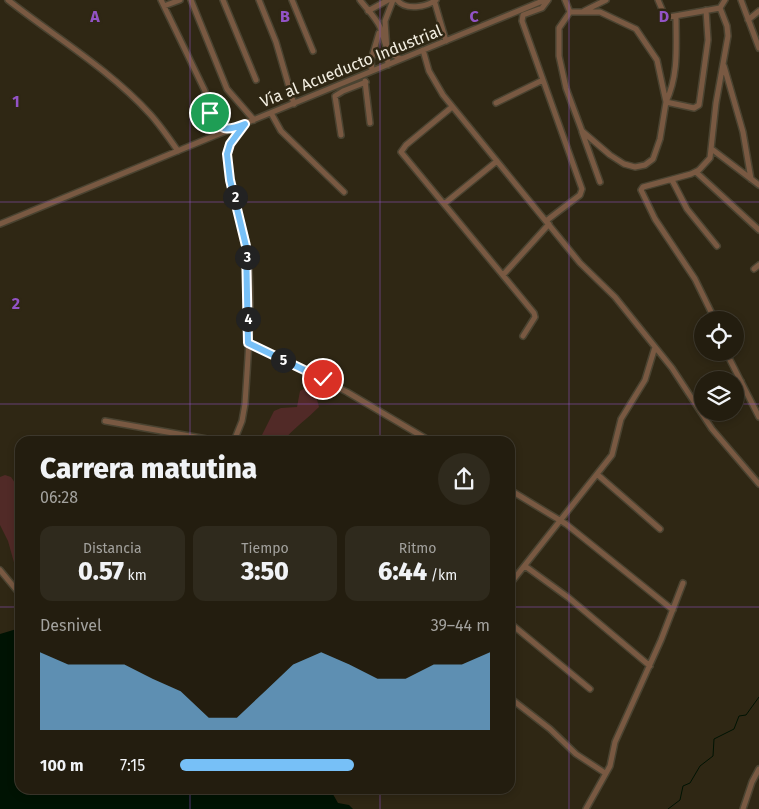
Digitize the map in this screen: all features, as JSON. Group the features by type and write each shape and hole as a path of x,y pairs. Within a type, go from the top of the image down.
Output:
{"street":[{"path":"8,0 102,71 149,112 178,151"},
{"path":"161,0 179,41 205,91 210,113 215,122 230,130"},
{"path":"164,6 180,0"},
{"path":"191,0 227,89 254,120"},
{"path":"223,0 256,80"},
{"path":"259,0 279,52 294,104"},
{"path":"292,0 313,51"},
{"path":"360,0 380,29 381,38 386,47 392,55 400,60"},
{"path":"368,10 388,0"},
{"path":"372,71 370,60 380,29 393,0"},
{"path":"397,0 403,6 409,7 435,1 446,41"},
{"path":"503,275 548,223 580,195 582,189 522,18 523,15 542,8 547,0"},
{"name":"Vía al Acueducto Industrial","path":"0,224 547,0"},
{"path":"565,0 570,12"},
{"path":"581,12 606,0"},
{"path":"658,0 666,16 720,8 725,0"},
{"path":"741,0 759,48"},
{"path":"711,311 691,271 655,219 643,196 642,188 696,172 708,160 713,150 716,110 728,32 720,8"},
{"path":"666,102 694,108 699,105 708,40 706,10"},
{"path":"748,20 759,11"},
{"path":"570,12 609,15 639,33 657,60 666,102"},
{"path":"570,12 559,28 559,56 566,88 600,182"},
{"path":"582,131 610,155 624,164 635,167 644,165 653,159 660,139 666,102 673,87 677,69 676,16"},
{"path":"385,21 388,64"},
{"path":"423,50 429,71 452,107 588,273 615,297 694,400"},
{"path":"723,66 743,132 751,179"},
{"path":"365,74 370,123"},
{"path":"496,103 543,80"},
{"path":"341,135 335,96 366,82"},
{"path":"452,107 401,150 534,313 535,317 523,336"},
{"path":"271,113 280,131 344,192"},
{"path":"236,436 242,421 245,404 248,343 246,246 230,180 227,154 230,144 245,124"},
{"path":"713,150 759,185"},
{"path":"444,204 498,161"},
{"path":"696,172 759,230"},
{"path":"672,180 687,209 717,246"},
{"path":"754,269 759,265"},
{"path":"248,343 347,392 422,436"},
{"path":"515,578 612,455 623,414 645,380 655,347"},
{"path":"744,387 759,417"},
{"path":"105,421 190,436"},
{"path":"709,421 759,484"},
{"path":"598,475 660,528"},
{"path":"515,493 560,521 673,610"},
{"path":"525,566 569,598 650,666"},
{"path":"0,570 15,588"},
{"path":"586,809 611,761 615,742 650,666 683,583"},
{"path":"515,627 590,689"},
{"path":"515,702 550,729 576,754 605,773"},
{"path":"743,809 752,782 759,769"}],"shaded area":[{"path":"307,387 315,392 319,407 288,436 262,436 274,411 281,408 297,407 300,391"},
{"path":"5,475 11,477 15,483 15,566 8,541 0,525 0,477"},
{"path":"15,630 15,794 333,794 338,803 349,805 353,809 0,809 0,634"}],"waterway":[{"path":"668,809 680,800 683,786 690,783 700,766 713,756 714,739 734,729 739,716 746,715 759,697"}],"route":[{"path":"210,113 215,122 230,130 245,124 230,144 227,154 230,180 246,246 248,343 323,379"}]}
